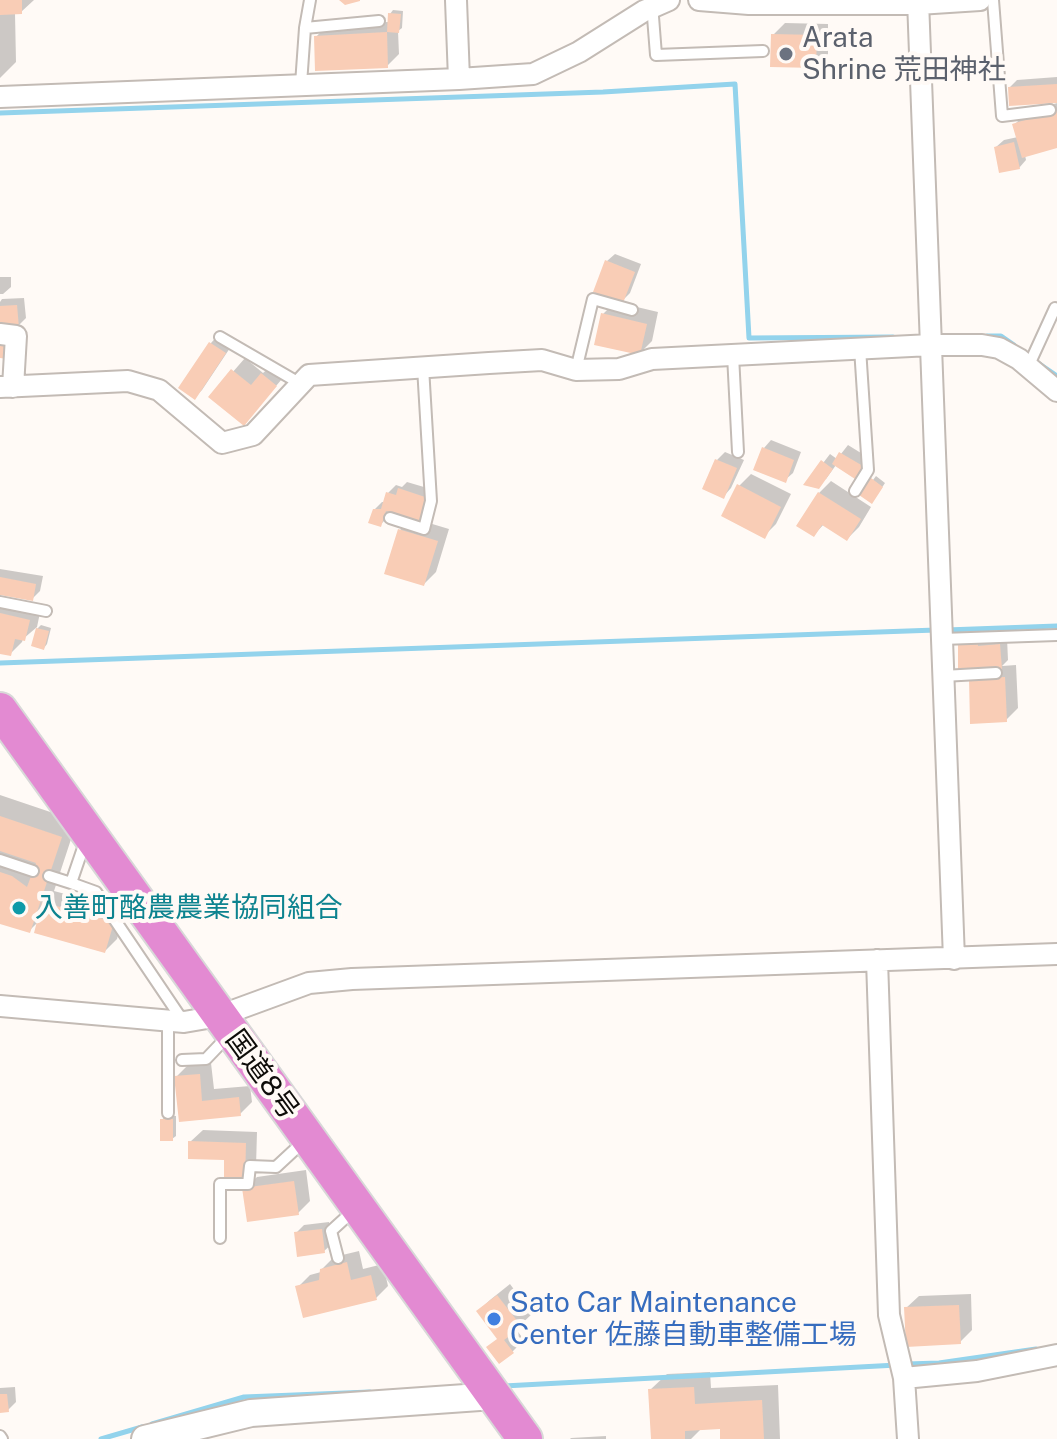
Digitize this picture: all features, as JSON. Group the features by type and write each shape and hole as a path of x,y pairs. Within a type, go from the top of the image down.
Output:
{"highway":[{"name":"国道8号","path":"0,710 525,1439"}],"street":[{"path":"456,0 459,79"},
{"path":"699,0 749,4 980,0"},
{"path":"918,2 954,959"},
{"path":"0,97 533,74 579,52 658,3"},
{"path":"0,334 16,336 7,387 128,381 159,390 222,443 253,435 309,375 423,367 542,360 576,370 619,369 652,359 982,345 999,348 1019,359 1057,391"},
{"path":"0,1006 225,1025 309,983 352,979 1057,954"},
{"path":"877,960 889,1315 904,1378 908,1439"},
{"path":"904,1378 977,1371 1057,1355"},
{"path":"145,1439 214,1427 251,1413 494,1396"}],"lane":[{"path":"301,84 310,0"},
{"path":"993,0 1002,116 1050,110"},
{"path":"658,3 656,55 763,51"},
{"path":"305,28 379,21"},
{"path":"576,370 593,299 632,310"},
{"path":"1028,367 1057,309"},
{"path":"220,337 301,384"},
{"path":"855,491 868,470 860,348"},
{"path":"733,355 738,452"},
{"path":"390,518 424,529 431,501 423,367"},
{"path":"0,602 46,611"},
{"path":"942,639 1057,635"},
{"path":"943,676 996,673"},
{"path":"71,883 88,833"},
{"path":"0,860 33,871"},
{"path":"49,876 96,892 176,1022 168,1113"},
{"path":"182,1060 206,1059 225,1025"},
{"path":"220,1238 220,1184 248,1184 250,1166 276,1167 307,1138"},
{"path":"338,1258 331,1231 358,1208"}],"building":[{"path":"0,0 22,0 22,14 0,15"},
{"path":"339,0 360,0 360,1 345,5"},
{"path":"388,13 401,14 399,33 387,32"},
{"path":"387,32 388,68 315,71 314,36"},
{"path":"771,34 817,35 816,68 770,67"},
{"path":"1057,84 1057,103 1009,106 1008,87"},
{"path":"1057,110 1057,148 1022,158 1012,124"},
{"path":"1014,142 1020,169 999,173 994,147"},
{"path":"605,260 635,272 623,303 593,292"},
{"path":"17,305 19,328 0,329 0,306"},
{"path":"601,313 647,324 640,355 594,345"},
{"path":"0,341 9,342 7,359 0,358"},
{"path":"209,342 226,353 195,400 178,388"},
{"path":"231,369 251,385 261,373 277,386 244,426 208,397"},
{"path":"762,447 794,460 786,483 753,470"},
{"path":"839,452 863,466 855,479 832,464"},
{"path":"715,459 737,468 724,499 702,489"},
{"path":"821,460 833,469 819,489 803,485"},
{"path":"871,478 883,487 872,504 859,495"},
{"path":"737,484 781,507 765,539 721,516"},
{"path":"398,488 428,498 420,522 386,511 381,527 368,523 373,509 381,509 386,492 396,495"},
{"path":"818,492 861,519 847,541 822,525 814,537 796,526"},
{"path":"398,529 438,541 424,586 384,574"},
{"path":"0,577 36,584 33,601 0,595"},
{"path":"0,613 30,620 25,641 15,639 11,656 0,654"},
{"path":"36,628 49,631 44,650 31,646"},
{"path":"958,641 978,641 978,646 1000,644 1002,669 958,672"},
{"path":"1005,677 1007,722 970,724 969,678"},
{"path":"0,816 62,837 30,933 0,924 0,872 27,887 36,863 0,851"},
{"path":"42,902 114,922 105,953 34,933"},
{"path":"200,1074 202,1101 239,1097 241,1116 179,1122 174,1076"},
{"path":"160,1119 173,1119 173,1141 160,1141"},
{"path":"188,1141 246,1143 245,1181 224,1181 224,1160 188,1159"},
{"path":"294,1181 299,1215 247,1222 242,1188"},
{"path":"322,1229 325,1253 297,1257 294,1232"},
{"path":"347,1262 351,1280 371,1275 377,1300 303,1318 295,1286 319,1280 320,1269"},
{"path":"497,1295 522,1327 504,1340 514,1353 499,1364 486,1347 497,1339 476,1311"},
{"path":"959,1305 961,1344 906,1347 904,1307"},
{"path":"694,1387 695,1404 762,1400 764,1439 720,1439 720,1429 685,1431 685,1439 651,1439 648,1389"},
{"path":"0,1394 7,1394 9,1412 0,1413"}],"waterway":[{"path":"0,113 603,92 735,84 749,338 893,337"},
{"path":"987,336 1001,336 1014,345"},
{"path":"1038,363 1057,376"},
{"path":"946,630 1057,626"},
{"path":"0,663 936,630"},
{"path":"907,1364 939,1363 1036,1349"},
{"path":"504,1386 897,1365"},
{"path":"152,1424 244,1397 370,1392"},
{"path":"101,1439 142,1427"}],"place":[{"name":"Arata Shrine 荒田神社","path":"786,54"},
{"name":"入善町酪農農業協同組合","path":"19,908"},
{"name":"Sato Car Maintenance Center 佐藤自動車整備工場","path":"494,1319"}]}
